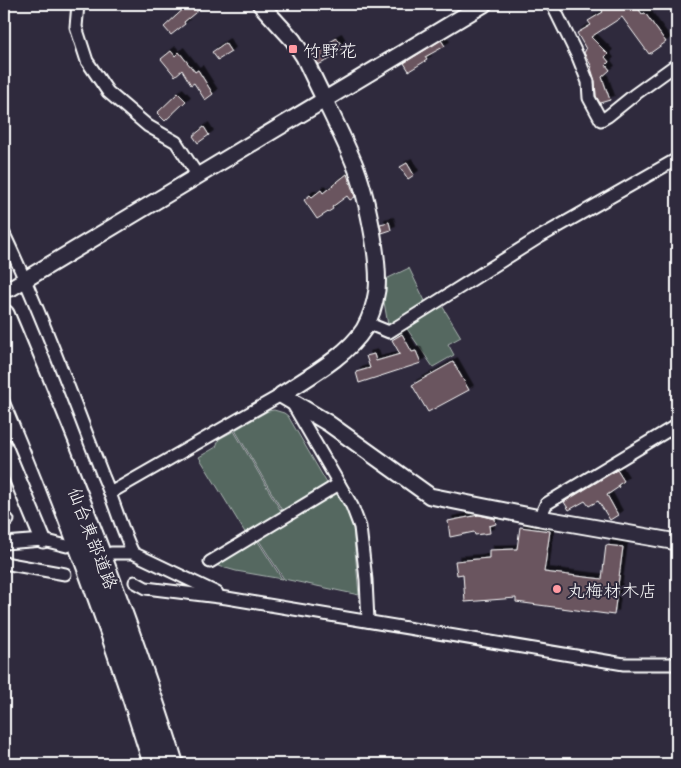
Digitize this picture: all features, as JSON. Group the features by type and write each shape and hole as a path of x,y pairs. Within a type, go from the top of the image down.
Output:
{"highway":[{"name":"仙台東部道路","path":"4,315 70,474 154,764"},
{"name":"仙台東部道路","path":"4,359 53,480 103,585 173,764"}],"street":[{"path":"78,4 76,26 87,61 108,92 148,126 176,142 198,176"},
{"path":"110,493 286,398 349,347 367,323 373,310 377,288 373,239 364,195 354,164 304,57 293,40 260,4"},
{"path":"10,288 484,4"},
{"path":"552,4 578,57 588,82 589,98 601,120 677,64"},
{"path":"367,323 389,332 538,238 677,159"},
{"path":"4,234 25,279 133,553"},
{"path":"286,398 352,506 360,527 366,579 368,621"},
{"path":"286,398 328,423 430,496 677,542"},
{"path":"540,518 546,504 677,425"},
{"path":"4,446 43,540"},
{"path":"210,562 339,484"},
{"path":"4,543 43,540 67,546"},
{"path":"111,553 133,553 228,598"},
{"path":"4,563 65,574"},
{"path":"135,582 146,588 228,598 624,664 677,664"}],"green space":[{"path":"409,268 426,303 393,324 388,325 383,296 384,280"},
{"path":"441,304 461,337 448,344 454,355 433,367 405,326"},
{"path":"274,410 288,416 328,485 283,512 235,430 268,411"},
{"path":"234,431 282,513 246,534 199,457 216,447 219,439"},
{"path":"334,493 338,493 350,514 359,595 284,579 258,539"},
{"path":"257,540 282,579 236,571 215,565"}],"building":[{"path":"189,4 206,4 171,35 164,27"},
{"path":"598,4 635,4 642,14 645,13 666,42 649,54 622,17 591,37 608,54 605,57 609,62 606,65 610,70 602,77 610,100 600,103 596,96 592,67 584,53 586,49 577,33 591,25 588,21 603,12"},
{"path":"337,38 343,48 336,53 338,55 318,65 313,55"},
{"path":"441,40 445,46 425,57 427,60 409,71 404,63"},
{"path":"225,43 231,52 218,60 212,52"},
{"path":"171,51 175,56 179,52 195,72 198,70 213,94 205,100 194,83 191,85 182,70 175,76 161,59"},
{"path":"178,93 186,101 165,121 157,113"},
{"path":"204,127 209,135 198,143 193,136"},
{"path":"407,163 414,175 408,179 400,167"},
{"path":"347,174 355,197 350,200 347,196 332,207 333,209 317,219 304,200 321,190 323,193"},
{"path":"389,222 391,230 382,233 380,224"},
{"path":"402,334 412,352 416,351 421,363 359,383 356,372 370,368 366,356 374,354 376,361 400,354 392,340"},
{"path":"453,362 469,390 428,412 412,385"},
{"path":"617,470 624,481 607,495 618,515 610,520 598,501 589,506 585,501 569,510 564,502"},
{"path":"479,515 495,519 496,524 489,526 490,533 475,535 474,532 450,537 448,521"},
{"path":"520,527 550,531 544,572 602,579 606,545 623,547 614,615 516,602 516,598 465,602 463,574 457,575 455,561 489,558 489,550 517,549"}],"place":[{"name":"竹野花","path":"293,49"},
{"name":"丸梅材木店","path":"557,589"}]}
